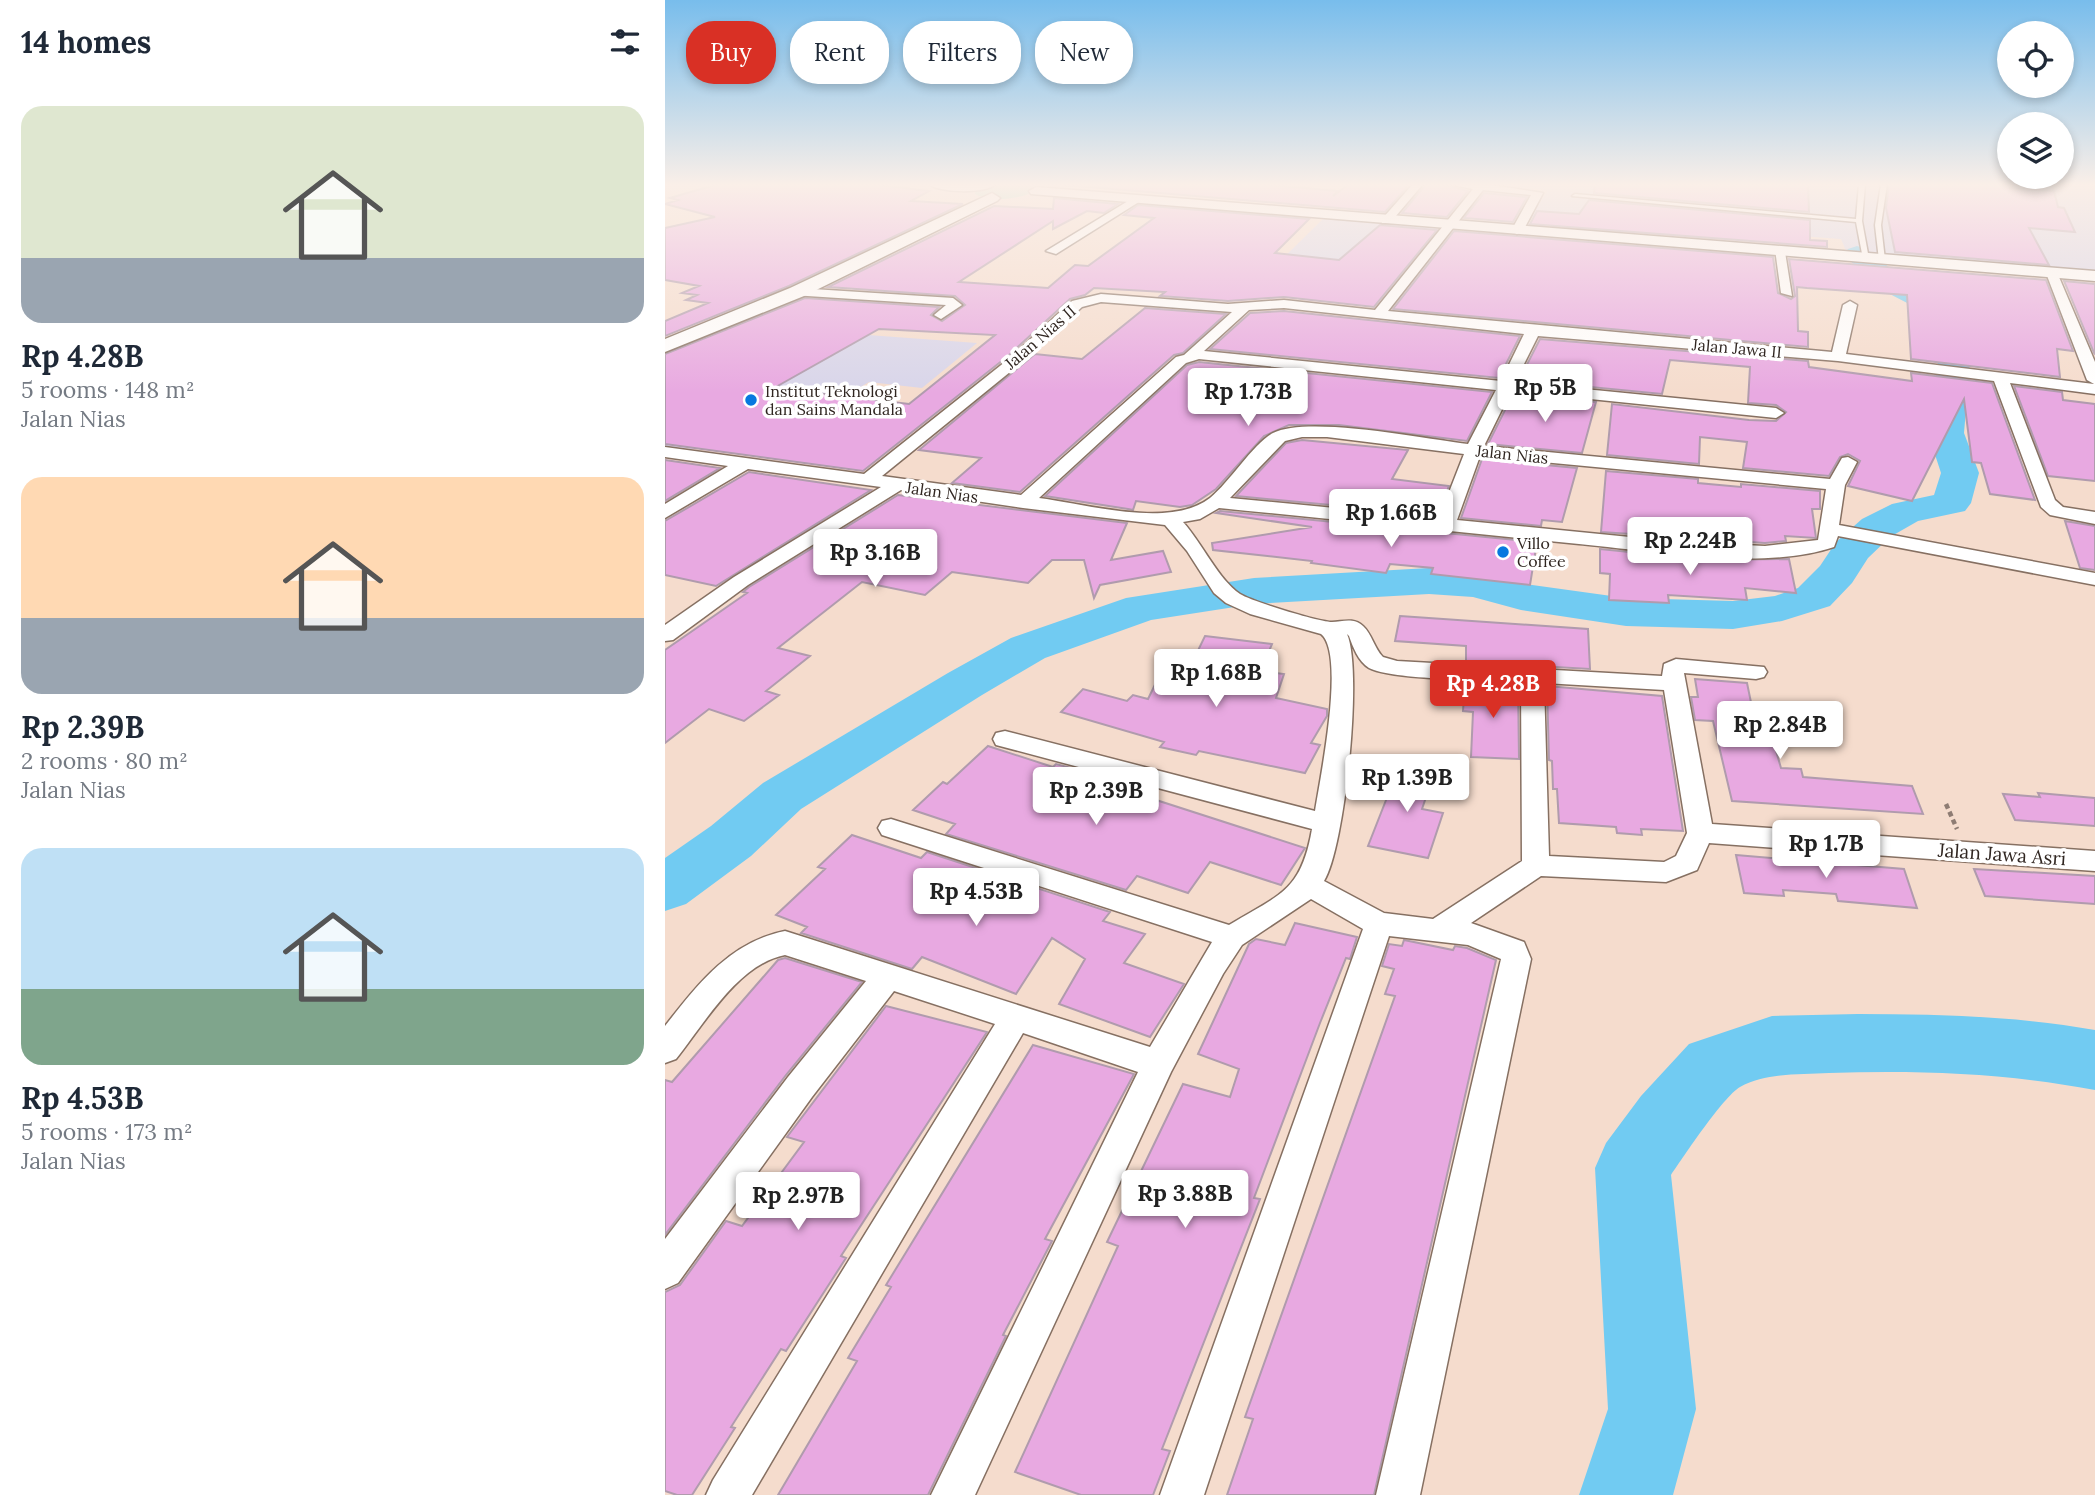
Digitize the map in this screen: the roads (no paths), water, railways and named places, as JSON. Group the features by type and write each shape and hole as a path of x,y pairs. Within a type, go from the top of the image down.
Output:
{"main road":[{"path":"665,346 797,292 874,254"},
{"path":"1801,254 2095,276"}],"street":[{"path":"1378,315 1427,254"},
{"path":"1779,254 1787,293"},
{"path":"2052,273 2095,380"},
{"path":"797,292 953,302 955,305 941,315"},
{"name":"Jalan Nias II","path":"866,481 1015,361 1079,303 1114,298 1245,307 1284,304 1378,315"},
{"path":"1838,357 1850,305"},
{"path":"1023,503 1181,360 1190,356 1245,307"},
{"name":"Jalan Jawa II","path":"1378,315 1838,357 2095,389"},
{"path":"1445,527 1474,450 1533,331"},
{"path":"1190,356 1216,355 1505,388 1776,413"},
{"path":"2001,379 2047,503 2057,511 2095,518"},
{"name":"Jalan Nias","path":"665,452 895,486 1171,520 1193,515 1216,502 1276,439 1289,434 1327,432 1474,450 1836,485"},
{"path":"1216,502 1445,527 1680,548 1765,552 1812,548 1828,543 1836,485 1848,462"},
{"path":"665,512 742,465"},
{"path":"665,635 741,582 895,486"},
{"path":"1171,520 1222,589 1234,600 1268,614 1330,629 1346,627 1358,632 1369,655 1384,665 1675,684"},
{"path":"1831,529 2095,579"},
{"path":"953,1495 1159,1064 1212,965 1232,937 1287,906 1307,884 1321,857 1343,670 1339,638 1330,629"},
{"path":"1439,929 1536,866 1666,872 1687,863 1700,833 1671,673 1676,666 1756,672"},
{"path":"1532,674 1536,866"},
{"path":"1005,739 1326,823"},
{"path":"891,828 1232,937"},
{"name":"Jalan Jawa Asri","path":"1700,833 2095,861"},
{"path":"1307,884 1379,924 1439,929 1507,945 1514,950 1516,959 1398,1495"},
{"path":"1182,1495 1379,924"},
{"path":"665,1049 740,964 761,948 774,943 797,946 1159,1064"},
{"path":"665,1270 800,1087 887,977"},
{"path":"728,1495 1016,1017"}],"lane":[{"path":"1867,254 1868,259"},
{"path":"1868,259 1870,254"}],"waterway":[{"path":"665,888 731,841 782,796 965,684 1028,648 1142,608 1254,591 1429,581 1476,584 1521,597 1626,612 1733,615 1782,608 1814,597 1837,574 1851,551 1876,528 1906,512 1951,503 1960,473 1946,433 1958,325 1951,314 1894,285 1857,254"},
{"path":"1626,1495 1652,1409 1633,1168 1667,1119 1714,1066 1772,1046 1858,1043 1954,1043 2052,1052 2095,1060"}],"place":[{"name":"Institut Teknologi dan Sains Mandala","path":"751,400"},
{"name":"Villo Coffee","path":"1503,552"}]}
